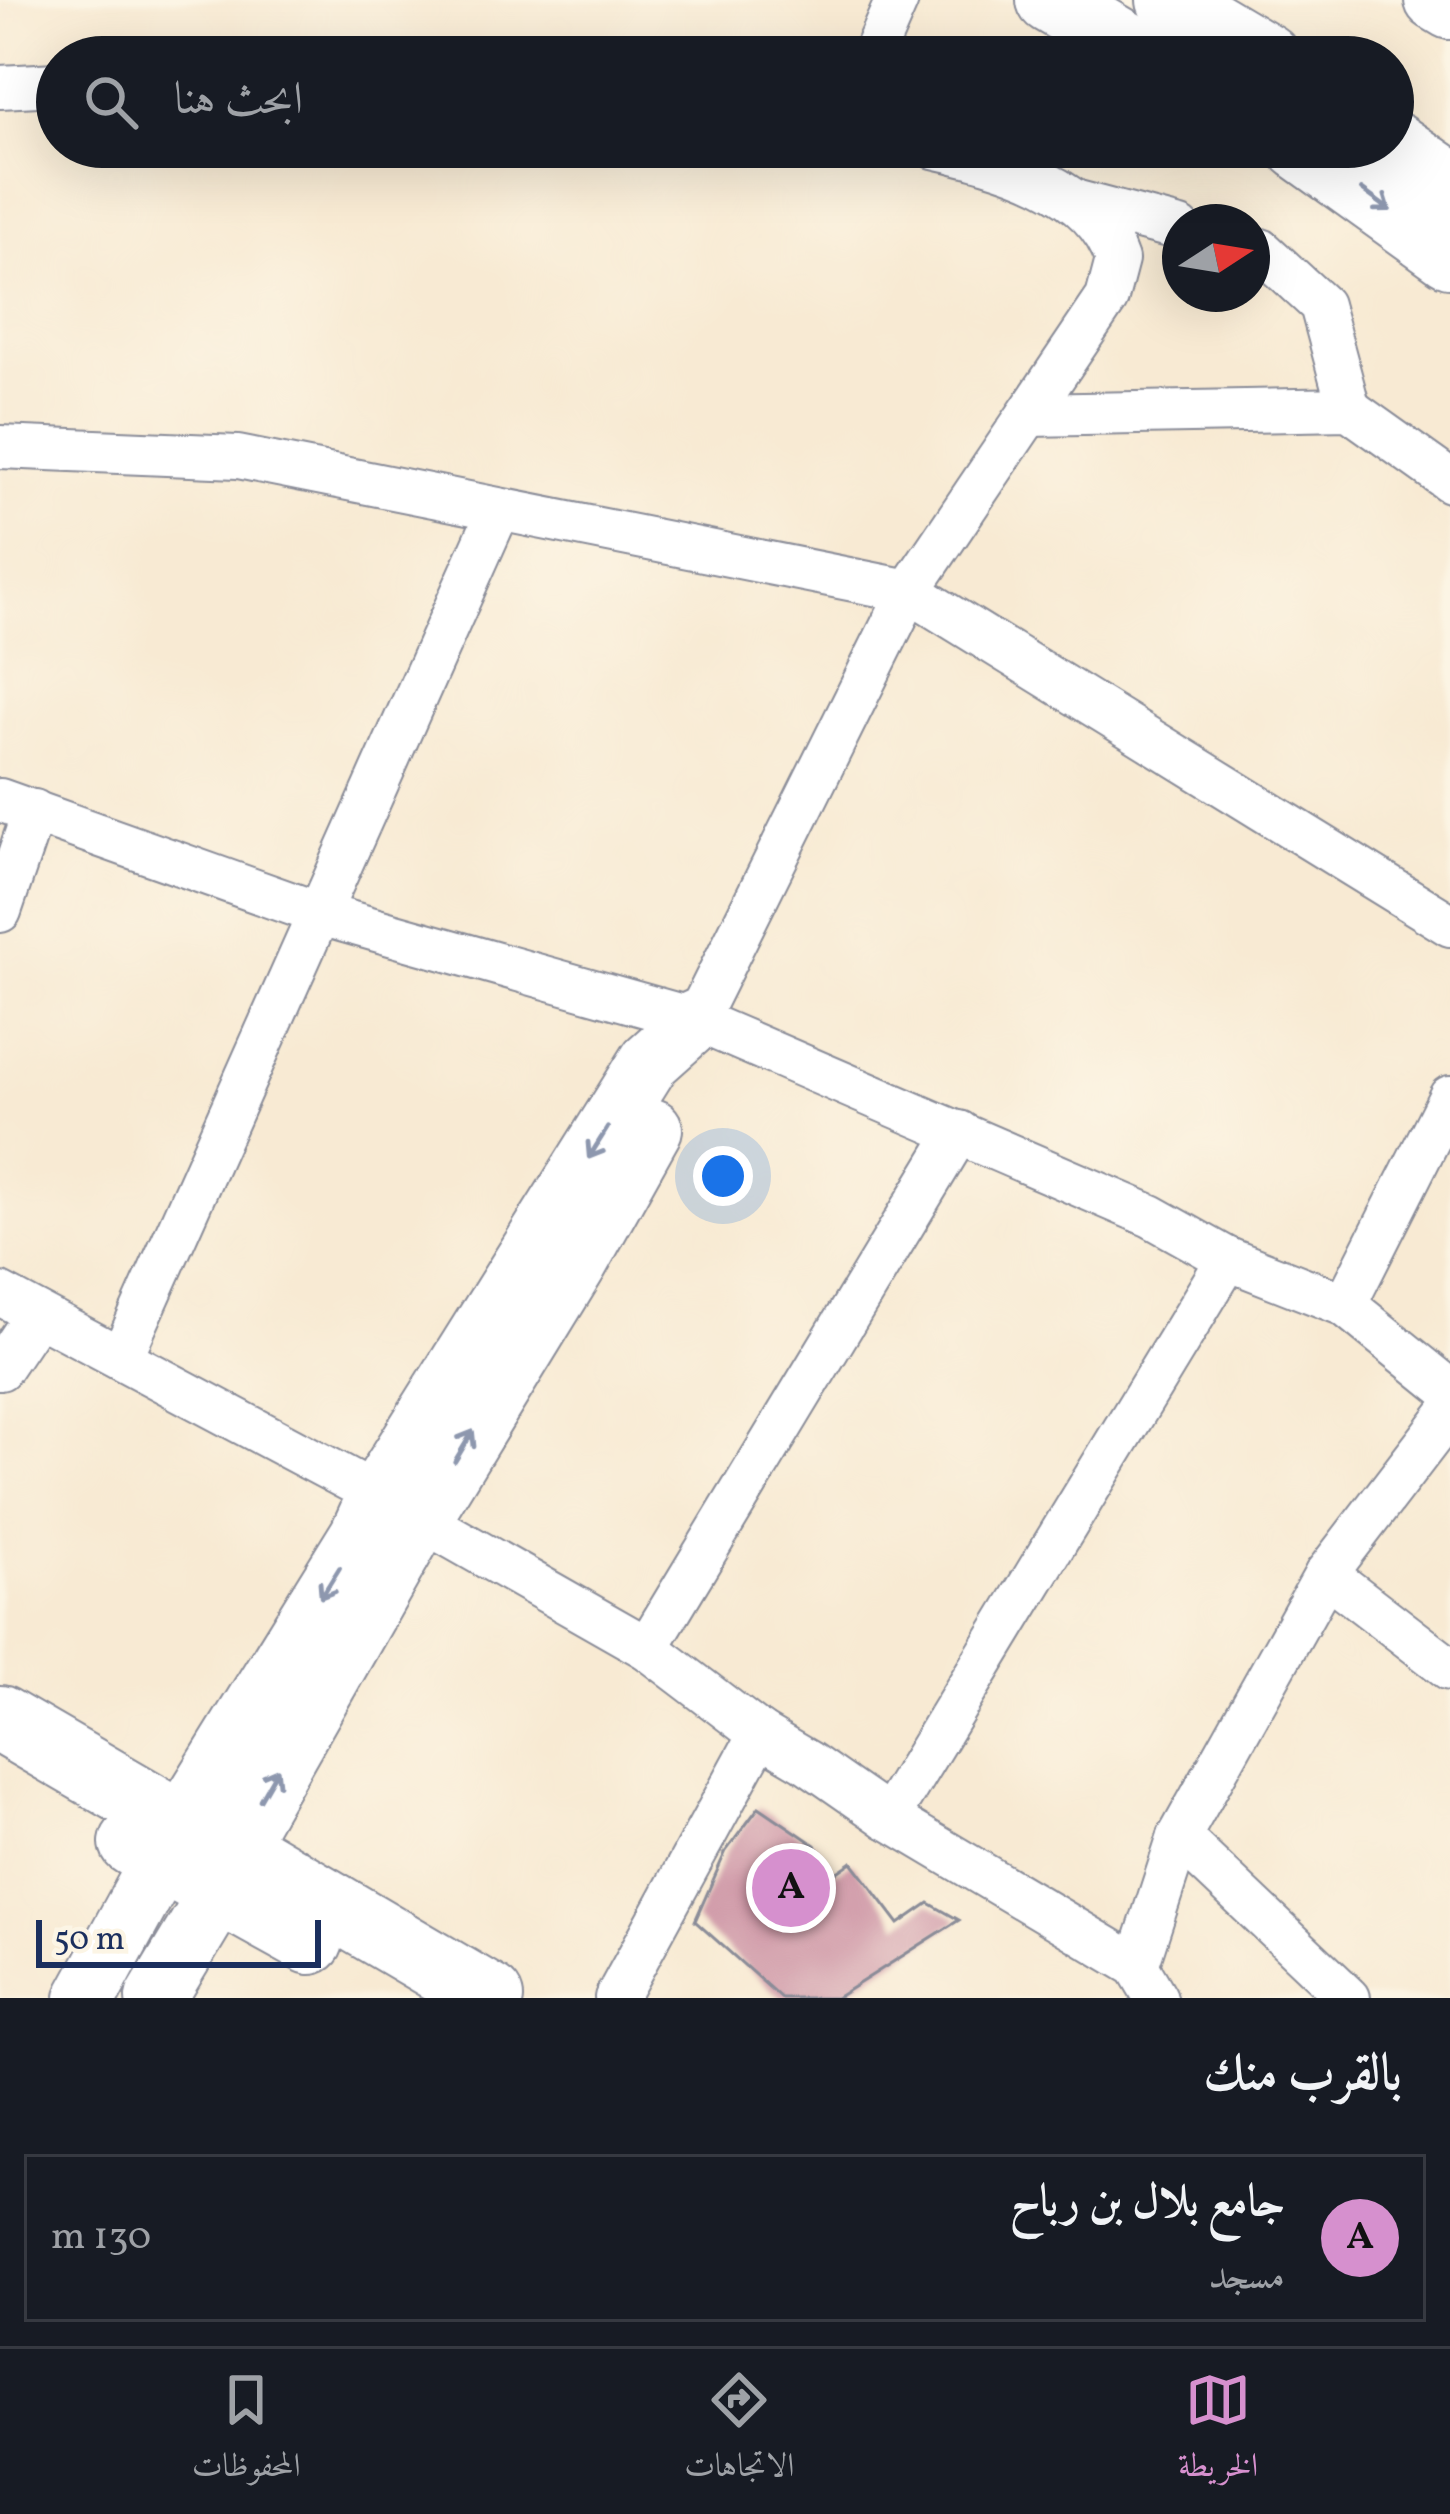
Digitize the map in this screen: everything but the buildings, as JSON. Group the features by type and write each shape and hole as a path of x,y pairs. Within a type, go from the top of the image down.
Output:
{"main road":[{"path":"1050,0 1112,36"},
{"path":"1170,0 1231,36"},
{"path":"1414,159 1450,184"},
{"path":"1330,168 1450,254"},
{"path":"0,1718 330,1951 407,1998"},
{"path":"0,1766 199,1856 490,1998"}],"street":[{"path":"881,36 897,0"},
{"path":"1435,0 1450,10"},
{"path":"0,87 36,86"},
{"path":"1012,168 1078,202 1162,224"},
{"path":"86,1998 199,1856 398,1508 577,1263 683,1075 696,1020 909,591 1107,298 1117,260 1098,221 1078,202"},
{"path":"1270,258 1321,305 1349,409"},
{"path":"1029,415 1349,409 1450,481"},
{"path":"0,447 238,458 909,591 1450,925"},
{"path":"121,1358 499,510"},
{"path":"0,911 17,805 320,914 696,1020 1151,1216 1228,1259 1345,1305 1450,1390"},
{"path":"1345,1305 1450,1096"},
{"path":"647,1648 959,1132"},
{"path":"888,1818 1228,1259"},
{"path":"0,1369 19,1304 647,1648 760,1734 1146,1982 1179,1837 1326,1574 1450,1412"},
{"path":"1326,1574 1450,1669"},
{"path":"616,1998 760,1734"},
{"path":"1179,1837 1348,1998"},
{"path":"156,1998 199,1856"}],"place":[{"name":"جامع بلال بن رباح","path":"791,1888"}]}
